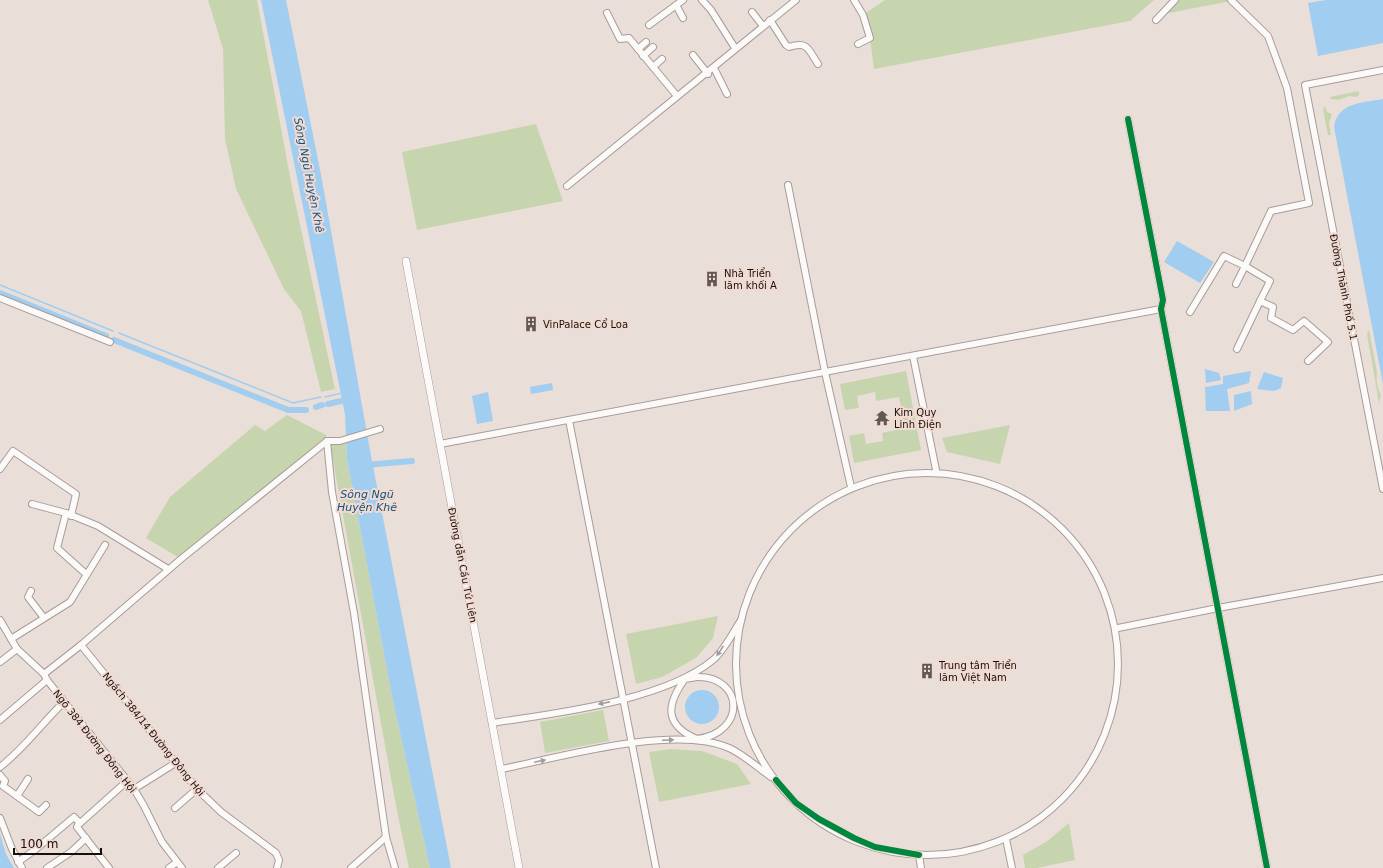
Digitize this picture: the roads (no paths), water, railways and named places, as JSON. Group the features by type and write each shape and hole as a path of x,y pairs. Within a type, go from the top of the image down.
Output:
{"main road":[{"name":"Đường dẫn Cầu Tứ Liên","path":"406,261 492,723 502,769 519,868"}],"street":[{"path":"649,25 682,0"},
{"path":"702,0 711,10 735,48"},
{"path":"567,186 677,96 708,74 735,48 796,0"},
{"path":"854,0 863,15 870,38 858,44"},
{"path":"1156,20 1175,0"},
{"path":"1231,0 1268,36 1287,88 1309,203 1271,211 1236,284"},
{"path":"676,5 683,18"},
{"path":"752,12 763,26"},
{"path":"607,13 620,39 622,40 628,37 677,96"},
{"path":"770,20 786,45 789,47 800,44 806,46 818,64"},
{"path":"638,49 646,42"},
{"path":"643,56 653,47"},
{"path":"693,55 708,74"},
{"path":"653,67 662,59"},
{"path":"714,68 727,94"},
{"name":"Đường Thành Phố 5.1","path":"1383,70 1305,85 1383,489"},
{"path":"1128,118 1163,300 1161,309 1267,868"},
{"path":"788,185 825,372 851,487"},
{"path":"1190,312 1224,256 1270,281 1237,349"},
{"path":"0,298 110,342"},
{"path":"1260,301 1273,308 1271,318 1293,330 1304,321 1328,342 1308,362"},
{"path":"440,444 1161,309"},
{"path":"913,356 936,470"},
{"path":"569,420 656,868"},
{"path":"44,674 81,645 168,569 327,441 340,441 380,429"},
{"path":"327,441 332,492 354,613 386,837 394,868"},
{"path":"0,470 14,451 76,494 57,548 86,574"},
{"path":"492,723 623,699 685,679 706,677 716,680 724,685 734,700 754,751 776,780 796,802 819,819 854,838 875,847 918,855 982,848 1023,831 1046,814 1086,769 1107,728 1116,696 1118,628 1089,563 1042,515 986,479 936,470 901,474 851,487 794,530 772,554 753,586 742,619 735,657 734,700 732,712 724,729 716,735 697,739 631,742 502,769"},
{"path":"32,504 98,526 168,569"},
{"path":"10,640 70,602 105,545"},
{"path":"1118,628 1383,578"},
{"path":"31,591 28,597 44,618"},
{"path":"742,619 714,659 685,679 674,694 672,713 680,730 697,739 729,748 776,780"},
{"name":"Ngõ 384 Đường Đông Hội","path":"0,620 10,640 17,649 44,674 47,680 126,782 134,789 162,842 182,868"},
{"name":"Ngách 384/14 Đường Đông Hội","path":"81,645 197,788 221,812 276,853 279,860 277,868"},
{"path":"0,662 17,649"},
{"path":"0,720 47,680"},
{"path":"0,767 26,744 64,702"},
{"path":"134,789 177,762"},
{"path":"0,775 5,781 3,786 39,812 46,805"},
{"path":"17,796 28,779"},
{"path":"109,868 78,827 80,823 126,782"},
{"path":"175,808 197,788"},
{"path":"18,862 74,817 80,823"},
{"path":"0,818 18,862 22,868"},
{"path":"351,868 386,837"},
{"path":"47,868 71,852 86,838"},
{"path":"1006,839 1012,868"},
{"path":"218,868 236,853"},
{"path":"918,855 921,868"},
{"path":"169,868 177,862"}],"water":[{"name":"Sông Ngũ Huyện Khê","path":"261,0 286,0 322,180 371,456 451,868 430,868 393,701 347,459 345,414"},
{"path":"1326,0 1383,0 1383,43 1318,56 1308,3"},
{"path":"1383,99 1383,384 1334,127 1336,119 1346,108 1359,103"},
{"path":"1177,241 1214,262 1200,283 1164,262"},
{"path":"1205,369 1219,373 1221,380 1206,383"},
{"path":"1251,371 1249,383 1227,389 1230,411 1206,411 1205,387 1223,384 1223,376"},
{"path":"1264,372 1283,378 1281,388 1274,391 1257,389"},
{"path":"552,383 553,390 531,394 530,387"},
{"path":"1251,391 1252,404 1234,411 1234,395"},
{"path":"488,392 493,421 477,424 472,396"},
{"path":"699,690 705,690 709,691 716,697 719,707 718,714 712,721 705,724 699,724 695,723 688,717 685,710 685,704 686,700 692,693"},
{"path":"0,834 6,854 14,868 0,868"}],"waterway":[{"path":"0,285 113,331"},
{"path":"0,293 106,336"},
{"path":"119,333 293,403 321,397"},
{"path":"114,340 288,410 306,410"},
{"path":"325,397 342,393"},
{"path":"328,404 350,399"},
{"path":"316,407 322,405"},
{"path":"366,465 412,461"}],"place":[{"name":"Nhà Triển lãm khối A","path":"712,279"},
{"name":"VinPalace Cổ Loa","path":"531,324"},
{"name":"Kim Quy Linh Điện","path":"882,418"},
{"name":"Trung tâm Triển lãm Việt Nam","path":"927,671"}]}
